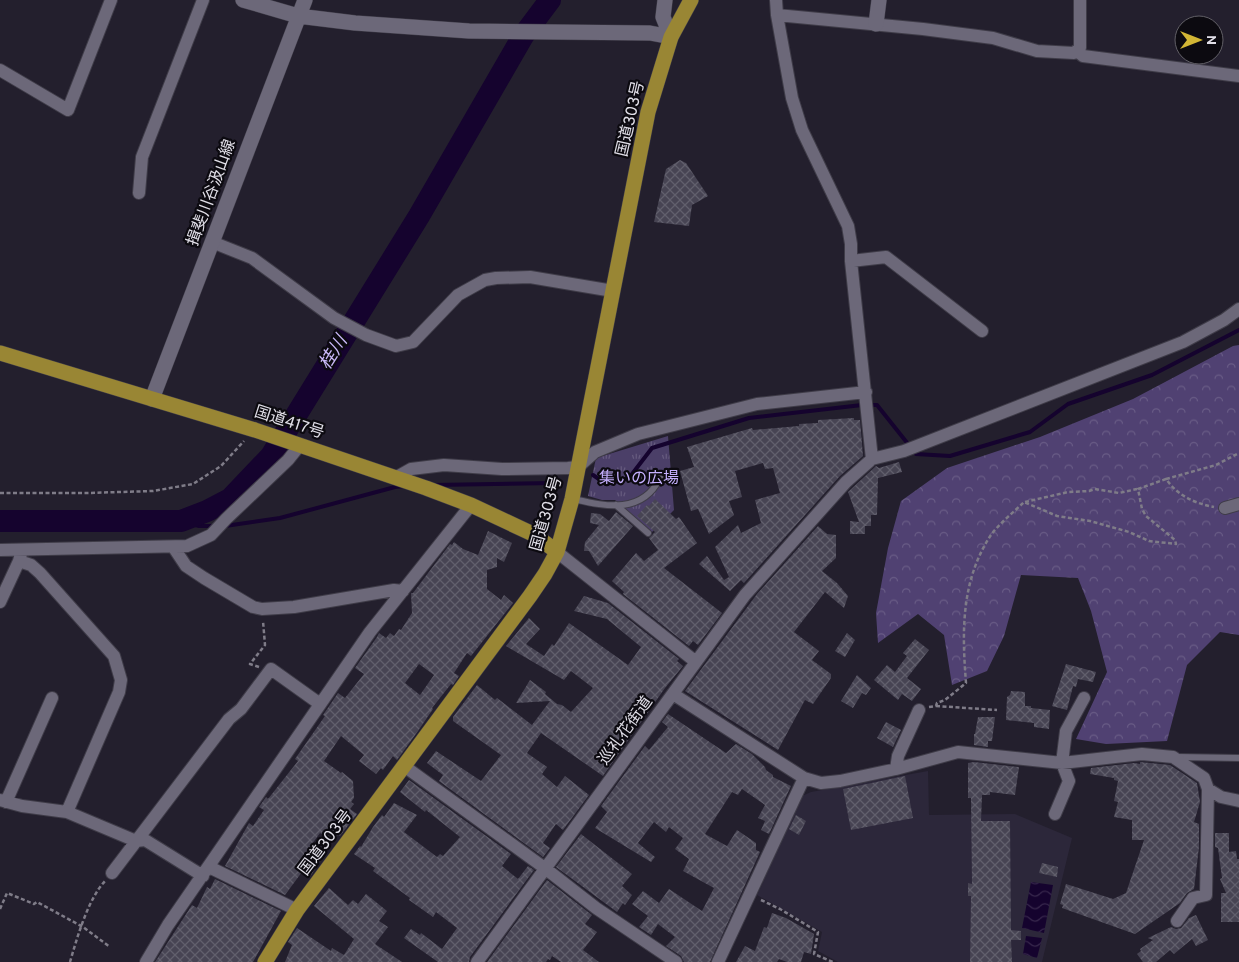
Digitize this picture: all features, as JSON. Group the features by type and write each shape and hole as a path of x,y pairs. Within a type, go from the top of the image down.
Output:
{"highway":[{"name":"国道303号","path":"265,962 297,910 530,596 557,552 572,499 648,112 670,37 691,0"},
{"name":"国道417号","path":"0,353 295,443 471,505 536,535 557,552"}],"street":[{"path":"0,70 68,110 111,0"},
{"path":"139,193 142,157 203,0"},
{"path":"243,0 298,16 355,23 460,30 650,33 670,37"},
{"name":"揖斐川谷汲山線","path":"152,399 305,0"},
{"path":"665,0 663,17 670,37"},
{"path":"776,0 792,98 802,130 848,226 872,459 904,450 1183,342 1224,320 1239,309"},
{"path":"876,24 879,0"},
{"path":"1078,51 1080,48 1080,0"},
{"path":"777,15 876,24 993,38 1037,51 1074,53 1078,51"},
{"path":"1078,51 1083,56 1239,76"},
{"path":"212,242 252,258 334,318 363,333 396,346 413,342 458,295 485,280 530,277 613,291"},
{"path":"851,261 886,257 982,331"},
{"path":"395,478 411,469 444,465 502,469 568,468 578,466 595,452 638,434 757,404 866,394"},
{"path":"0,550 20,555 187,546 211,535 226,518 288,460 295,443"},
{"name":"巡礼花街道","path":"477,962 745,595 846,482 872,459"},
{"path":"1226,508 1239,504"},
{"path":"146,962 168,925 370,632 471,505"},
{"path":"174,548 186,566 253,607 262,609 294,607 394,590 403,591"},
{"path":"557,552 696,662"},
{"path":"0,602 20,555"},
{"path":"20,555 40,573 114,656 121,680 119,692 68,812"},
{"path":"112,873 229,719 241,709 272,669 320,704"},
{"path":"673,694 804,778 820,783 840,781 958,752 1062,763 1142,754 1173,757 1204,778 1208,789 1206,895 1193,898 1177,921"},
{"path":"52,698 3,801 22,806 68,812 136,841 145,840 206,872 297,910"},
{"path":"1055,814 1069,781 1062,763 1066,731 1084,698"},
{"path":"896,768 898,756 919,710"},
{"path":"404,766 546,869 596,908 676,962"},
{"path":"718,962 804,778"},
{"path":"1208,789 1221,797 1239,801"}],"lane":[{"path":"572,499 609,506 635,502 654,490 660,478"},
{"path":"616,505 648,533"},
{"path":"1173,757 1239,758"}],"path":[{"path":"0,493 87,493 153,490 193,484 221,466 253,430"},
{"path":"936,706 937,703 945,700 966,683 963,620 965,600 972,570 990,537 1024,502 1068,492 1095,489 1119,493 1138,489 1216,465 1239,453"},
{"path":"1166,480 1175,491 1192,501 1226,508"},
{"path":"1024,502 1058,516 1090,521 1128,532 1149,541 1176,544 1175,540 1146,516 1142,509 1138,489"},
{"path":"262,609 265,645 250,664 270,671"},
{"path":"919,710 936,706 998,710"},
{"path":"70,962 81,926 100,887 112,873"},
{"path":"0,909 7,893 34,904 37,902 81,926 110,947"},
{"path":"750,896 780,909 818,932 814,954 833,962"}],"shaded area":[{"path":"928,771 929,815 1015,814 1072,838 1042,962 838,962 818,951 822,932 757,895 802,796 811,792"}],"green space":[{"path":"1239,345 1239,635 1220,632 1187,665 1167,741 1106,744 1076,739 1107,672 1091,611 1078,578 1021,575 1004,636 987,671 952,685 944,635 918,614 878,643 876,613 888,548 901,501 947,468 1040,437 1133,399 1233,346"},
{"name":"集いの広場","path":"668,436 674,510 652,532 615,500 602,500 588,496 596,458"}],"water":[{"path":"1031,882 1053,885 1044,933 1022,928"},
{"path":"1026,936 1042,938 1037,958 1023,954"}],"building":[{"path":"680,160 686,163 708,196 692,205 689,226 654,222 666,169"},
{"path":"854,418 854,420 860,420 863,456 840,476 744,583 741,580 730,591 699,564 707,556 724,580 729,577 715,547 738,525 741,533 761,523 755,500 780,493 773,468 765,469 763,463 735,471 742,497 729,501 734,515 709,534 698,509 691,511 680,471 694,467 687,447 752,428 753,430 799,426 799,424 818,423 818,420"},
{"path":"899,462 902,472 878,478 877,515 871,515 871,526 865,526 865,534 850,534 850,521 859,522 848,492 876,466 879,468"},
{"path":"655,499 676,519 679,517 697,543 664,568 722,613 698,645 693,641 689,646 623,594 624,592 612,581 636,553 644,561 658,550 649,538 655,532 637,516"},
{"path":"616,512 633,526 598,566 589,551 584,551 585,542 599,525 590,523 591,513 600,514 609,521"},
{"path":"818,526 827,534 836,535 836,558 822,571 837,583 848,596 844,608 825,592 794,632 819,651 812,660 831,674 831,678 813,704 805,700 778,750 685,691 757,594"},
{"path":"488,531 512,543 504,562 497,558 497,567 487,570 487,589 501,600 504,595 513,603 471,656 467,653 454,673 459,676 432,708 397,760 393,756 383,770 381,768 376,774 359,761 364,755 341,736 324,761 353,781 354,798 351,802 354,804 350,809 357,814 333,842 320,833 312,844 325,854 310,877 302,872 285,895 225,866 249,823 253,826 264,810 259,807 266,797 268,799 298,761 295,759 325,716 323,715 338,693 345,698 364,674 355,668 379,633 386,638 390,633 394,636 399,629 401,630 412,613 411,593 413,593 450,544 452,545 454,542 463,549 478,555","holes":["419,664 434,675 420,695 405,683"]},
{"path":"584,596 608,603 679,659 677,661 683,666 665,688 603,776 541,733 527,753 547,767 542,774 557,787 565,776 589,795 563,830 556,824 543,843 550,848 543,857 439,781 443,775 427,763 436,751 481,781 501,755 453,721 453,717 477,685 495,700 497,698 532,725 550,701 516,703 530,680 546,692 545,694 557,704 562,705 571,712 593,688 571,671 564,680 506,646 529,618 540,629 526,644 544,656 552,644 554,646 569,623 628,665 641,647 607,619 574,611"},
{"path":"847,633 855,640 845,657 835,651"},
{"path":"915,639 929,650 907,678 921,689 912,701 902,694 898,700 874,680 887,665 895,672 907,656 903,653"},
{"path":"1066,664 1096,672 1093,682 1078,679 1076,687 1073,686 1067,710 1052,706"},
{"path":"857,675 871,688 866,695 862,693 853,708 841,701"},
{"path":"1011,691 1025,692 1025,706 1050,710 1049,729 1034,727 1034,723 1006,720 1007,697"},
{"path":"668,714 726,753 736,744 752,754 773,777 791,786 769,834 761,830 765,821 758,818 765,805 742,789 738,795 732,792 705,834 727,846 737,830 756,843 756,850 760,852 710,962 684,962 681,956 666,946 675,937 658,924 651,935 639,927 648,916 632,904 643,891 659,903 669,889 702,911 714,888 683,871 689,859 675,849 683,838 669,827 666,832 654,822 638,843 655,857 651,862 595,828 607,812 601,806 645,746 649,750 668,727 662,722"},
{"path":"978,717 995,717 992,741 988,741 988,747 974,745 974,734"},
{"path":"886,722 901,730 893,747 877,738"},
{"path":"1140,762 1170,765 1197,783 1200,802 1194,822 1199,824 1199,847 1194,889 1187,893 1180,903 1135,934 1062,908 1063,905 1060,904 1066,884 1113,899 1126,893 1144,840 1132,840 1132,820 1114,817 1118,802 1114,801 1118,781 1114,780 1114,778 1090,774 1091,768 1140,764"},
{"path":"968,763 1019,767 1015,795 990,792 990,795 982,795 981,821 1010,821 1011,930 1021,931 1021,940 1011,940 1012,962 970,962 971,896 968,896 968,883 972,884 971,798 968,798"},
{"path":"905,776 913,818 851,830 843,789"},
{"path":"409,780 511,854 502,866 518,879 528,866 534,870 470,957 469,962 438,962 404,938 411,929 420,935 421,933 442,949 457,928 436,912 433,917 409,900 410,898 373,871 375,868 354,854 361,847 382,815 384,817 394,803 417,815 404,832 437,857 440,854 443,856 460,837 400,792"},
{"path":"796,815 806,821 799,835 789,829"},
{"path":"1215,833 1229,833 1229,852 1236,851 1237,859 1239,859 1239,922 1221,922 1221,893 1226,893 1220,879 1222,878 1218,848 1215,847"},
{"path":"581,834 632,874 622,886 632,895 617,912 556,867"},
{"path":"1042,863 1058,867 1057,877 1039,873"},
{"path":"215,879 281,911 253,962 155,962 192,905 197,908 207,887 210,889"},
{"path":"547,880 592,915 585,924 597,932 583,950 599,962 561,962 552,956 546,962 487,962"},
{"path":"329,888 348,905 353,900 358,904 366,894 387,911 379,921 388,927 375,944 402,962 285,962 292,945 288,942 297,928 331,951 332,948 344,955 354,939 314,906"},
{"path":"772,913 786,918 814,934 811,954 804,952 801,962 787,962 779,959 777,962 736,962 745,946 755,951 764,927 767,928"},
{"path":"1196,915 1208,940 1196,946 1192,939 1174,954 1170,950 1156,962 1143,962 1137,954 1141,951 1140,949 1153,940 1148,938 1171,927 1181,928 1189,918"}],"waterway":[{"name":"桂川","path":"0,521 181,521 207,511 230,499 271,456 419,216 523,36 550,0"},
{"path":"593,475 606,484 629,478 652,448 749,418 862,405 877,405 916,454 950,456 1030,432 1068,404 1152,375 1239,330"},
{"path":"433,485 553,483"},
{"path":"225,526 280,518 404,486"},
{"path":"181,521 199,526 216,526"}]}
